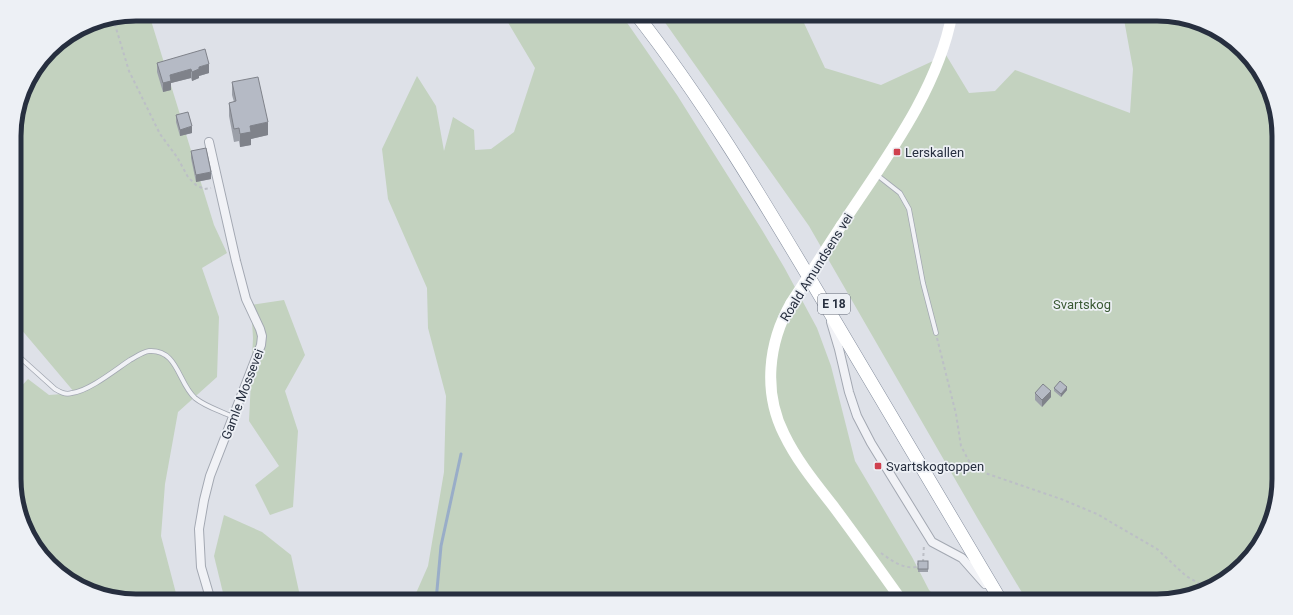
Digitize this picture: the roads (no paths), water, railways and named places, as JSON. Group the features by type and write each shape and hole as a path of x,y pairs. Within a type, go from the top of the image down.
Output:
{"highway":[{"name":"E 18","path":"641,21 697,98 761,199 996,594"},
{"name":"E 18","path":"651,21 719,118 786,225 1006,594"}],"main road":[{"name":"Roald Amundsens vei","path":"897,594 800,461 784,434 778,420 772,397 770,369 778,329 791,303 902,132 925,91 941,56 950,21"}],"street":[{"name":"Gamle Mossevei","path":"209,142 246,298 262,336 261,345 210,476 199,529 201,567 209,594"},
{"path":"827,308 839,349 848,392 857,416 871,443 932,542 962,558 994,594"}],"lane":[{"path":"876,173 900,193 909,209 923,283 936,333"},
{"path":"21,358 55,389 69,394 89,386 139,354 149,351 156,352 173,360 184,384 194,397 208,406 234,417"}],"waterway":[{"path":"437,594 441,546 461,454"}],"place":[{"name":"Lerskallen","path":"897,152"},
{"name":"Svartskogtoppen","path":"878,466"}],"park label":[{"name":"Svartskog","path":"1082,304"}]}
